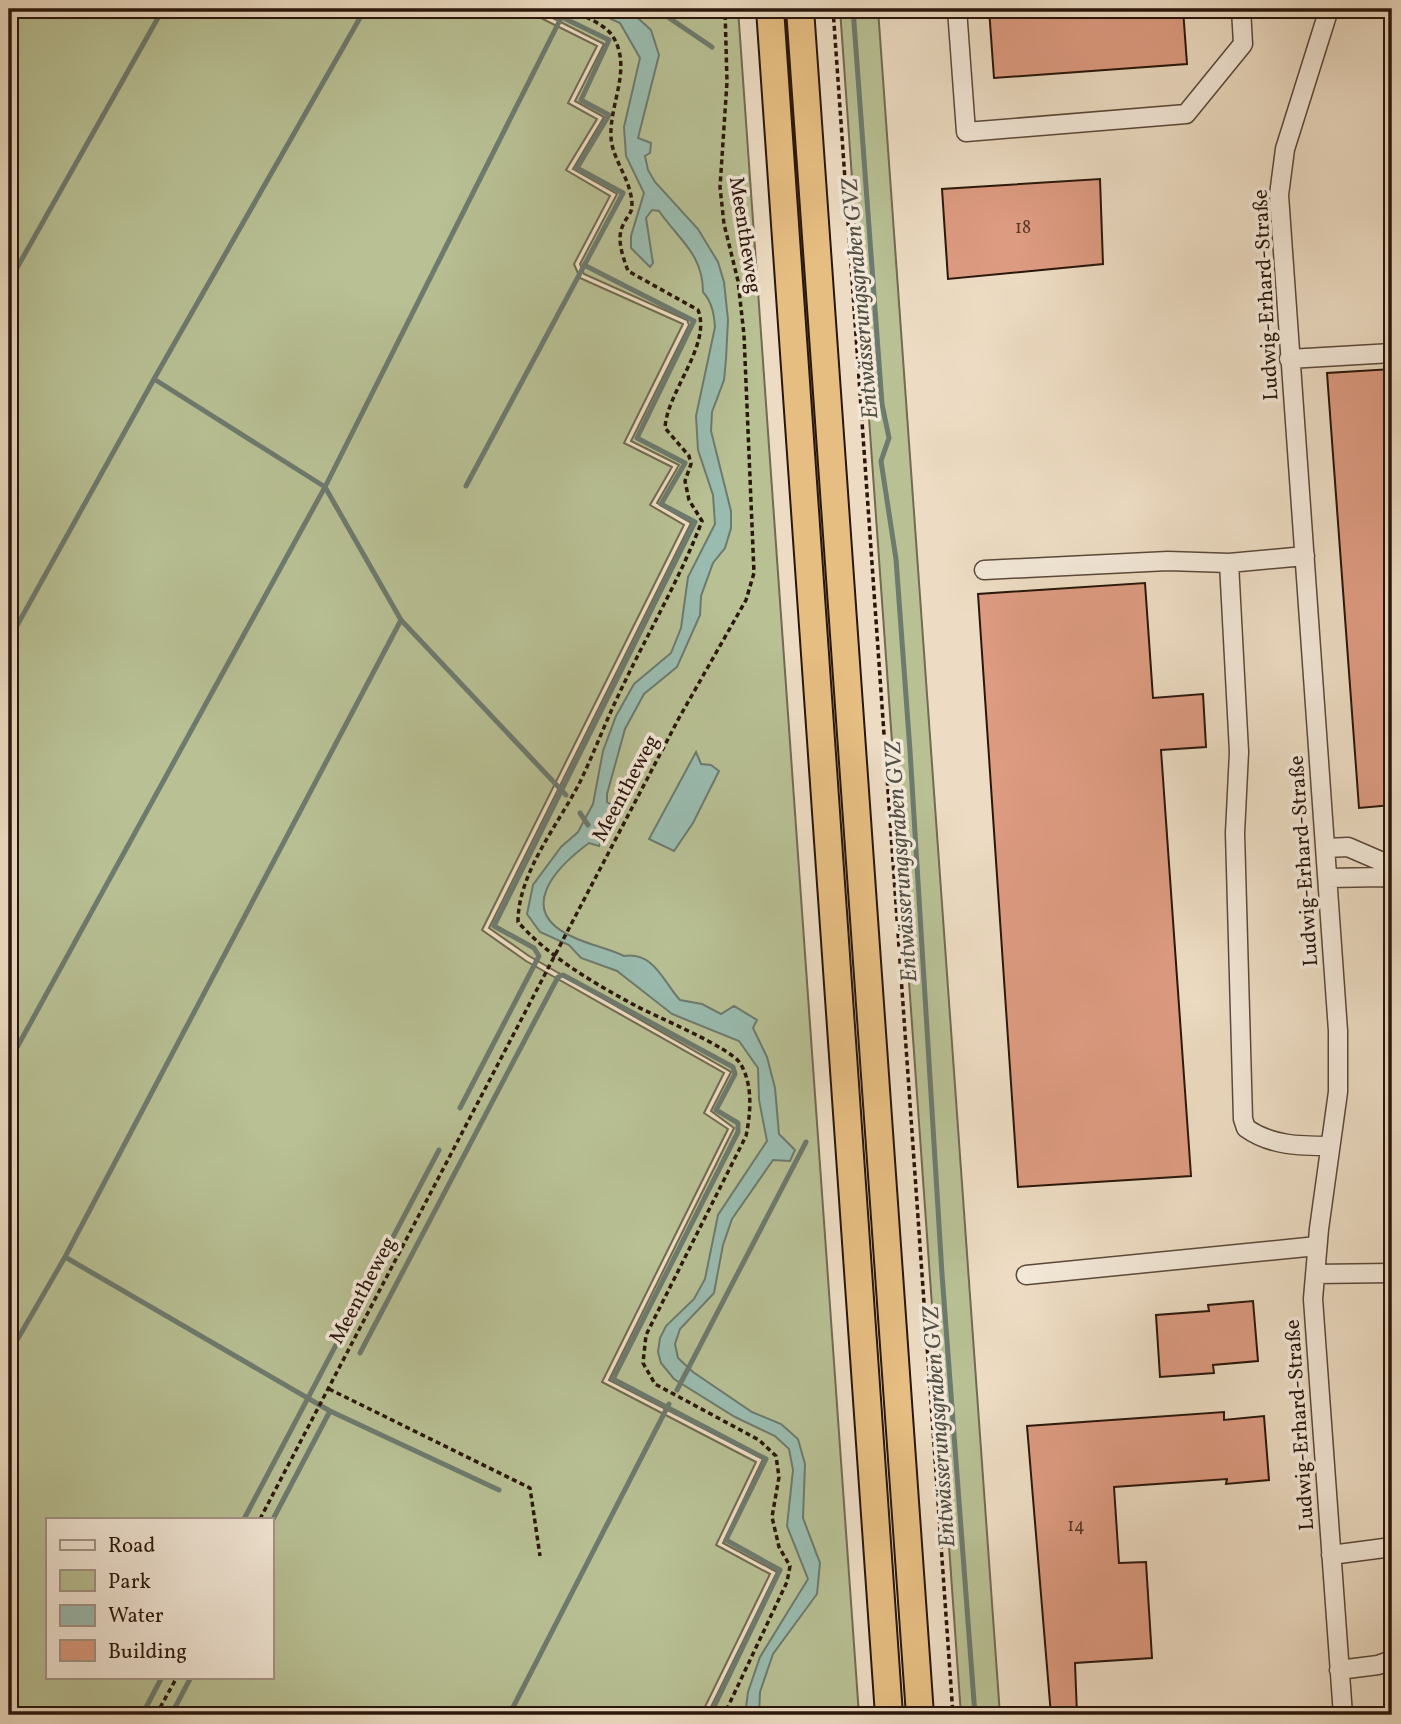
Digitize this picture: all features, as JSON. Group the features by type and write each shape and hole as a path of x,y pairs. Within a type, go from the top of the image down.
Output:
{"highway":[{"path":"770,9 889,1715"},
{"path":"800,9 920,1715"}],"street":[{"path":"957,9 966,132 1186,114 1243,44 1241,9"},
{"name":"Ludwig-Erhard-Straße","path":"1329,9 1285,149 1279,195 1328,878 1338,1092 1317,1246 1313,1299 1343,1715"},
{"path":"1289,359 1392,353"},
{"path":"984,570 1168,561 1229,563 1305,556"},
{"path":"1229,563 1239,752 1235,833 1243,1119 1246,1128 1265,1139 1298,1146 1331,1146"},
{"path":"1325,848 1348,847 1392,866"},
{"path":"1328,878 1382,877 1392,880"},
{"path":"1026,1275 1317,1246"},
{"path":"1315,1274 1392,1273"},
{"path":"1331,1555 1392,1547"},
{"path":"1339,1670 1378,1665 1392,1660"}],"path":[{"path":"571,9 611,33 618,50 621,79 612,144 631,192 632,210 621,228 621,252 628,271 698,310 703,322 696,348 666,415 665,428 689,456 691,464 685,481 689,500 702,521 690,555 619,694 580,782 532,871 518,904 518,922 554,956 635,1005 734,1056 748,1084 751,1114 746,1136 646,1335 643,1363 655,1384 759,1440 776,1456 779,1477 772,1517 779,1547 790,1566 787,1582 724,1715"},
{"name":"Meentheweg","path":"261,1518 705,670 746,600 754,573 744,335 738,281 724,224 720,187 727,82 725,9"},
{"path":"833,9 953,1715"},
{"path":"329,1389 530,1488 540,1556"},
{"path":"156,1715 176,1678"}],"green space":[{"path":"9,9 523,9 597,46 568,103 597,119 566,170 610,196 574,264 580,278 683,324 624,443 672,467 650,505 684,525 482,930 526,961 724,1073 704,1113 728,1129 602,1382 756,1462 716,1545 770,1574 701,1715 9,1715"},
{"path":"535,9 738,9 859,1715 707,1715 777,1572 723,1543 763,1459 609,1380 734,1128 711,1111 731,1072 529,956 489,928 691,523 657,503 679,465 631,441 689,325 687,320 584,274 580,264 617,194 573,169 604,117 575,101 604,44"},
{"path":"840,9 878,9 1000,1715 961,1715"}],"water":[{"path":"589,9 628,9 651,30 659,55 638,138 651,143 650,153 645,156 648,170 655,182 698,229 718,262 724,282 728,320 726,359 724,380 712,412 711,431 731,511 731,528 725,548 713,563 701,596 700,615 677,667 644,694 625,729 607,794 607,802 616,807 599,846 589,843 564,865 554,877 544,902 546,915 556,927 573,937 624,956 643,958 651,963 680,1000 702,1004 721,1014 734,1006 757,1020 753,1028 767,1057 775,1088 779,1134 795,1150 790,1161 773,1160 732,1219 723,1245 714,1293 680,1329 675,1344 678,1358 693,1372 752,1412 781,1424 798,1439 805,1464 803,1518 820,1563 817,1594 773,1654 760,1692 759,1715 745,1715 748,1692 760,1657 808,1579 787,1526 793,1470 789,1449 775,1436 735,1417 674,1379 661,1363 658,1352 660,1338 666,1326 694,1299 705,1279 718,1215 767,1141 759,1100 758,1068 739,1041 672,1014 617,971 581,958 569,945 540,932 527,914 533,885 561,847 578,832 593,804 603,751 616,716 634,684 671,653 681,628 688,577 715,524 713,495 698,450 696,416 715,327 713,313 703,292 699,267 694,257 659,211 652,210 646,218 653,263 650,267 631,248 631,236 644,193 626,156 624,127 640,58 620,23"},
{"path":"696,752 701,764 711,765 719,771 693,823 674,851 649,839"}],"building":[{"path":"989,9 1183,9 1187,64 994,78"},
{"path":"1100,179 1103,264 948,279 942,189"},
{"path":"1392,369 1392,805 1359,808 1327,373"},
{"path":"1145,583 1153,698 1203,694 1206,747 1161,750 1191,1176 1018,1187 978,594"},
{"path":"1253,1301 1258,1361 1213,1365 1214,1373 1160,1377 1156,1315 1209,1311 1208,1305"},
{"path":"1224,1412 1224,1420 1264,1416 1269,1480 1226,1484 1227,1479 1114,1487 1119,1563 1146,1562 1152,1658 1075,1663 1077,1715 1051,1715 1027,1426"}],"waterway":[{"path":"9,282 163,9"},
{"path":"154,379 365,9"},
{"path":"466,486 623,193 577,168 609,115 581,100 609,40 545,9"},
{"path":"656,9 712,47"},
{"name":"Entwässerungsgraben GVZ","path":"853,9 882,404 889,438 881,461 896,559 942,1274 975,1715"},
{"path":"9,1062 325,487 563,14"},
{"path":"460,1108 539,956 534,948 494,926 695,522 661,504 685,463 637,438 694,321 584,265"},
{"path":"9,640 154,379 325,487 401,620 566,795"},
{"path":"9,1354 65,1257 401,620"},
{"path":"580,813 588,825"},
{"path":"360,1353 558,977 563,975 733,1067 735,1074 716,1110 738,1123 738,1132 613,1379 766,1459 726,1540 780,1570 710,1715"},
{"path":"677,1390 806,1142"},
{"path":"245,1518 439,1150"},
{"path":"65,1257 330,1411 499,1490"},
{"path":"509,1715 669,1404"},
{"path":"273,1519 330,1411"},
{"path":"142,1715 161,1678"},
{"path":"171,1715 190,1678"}]}
